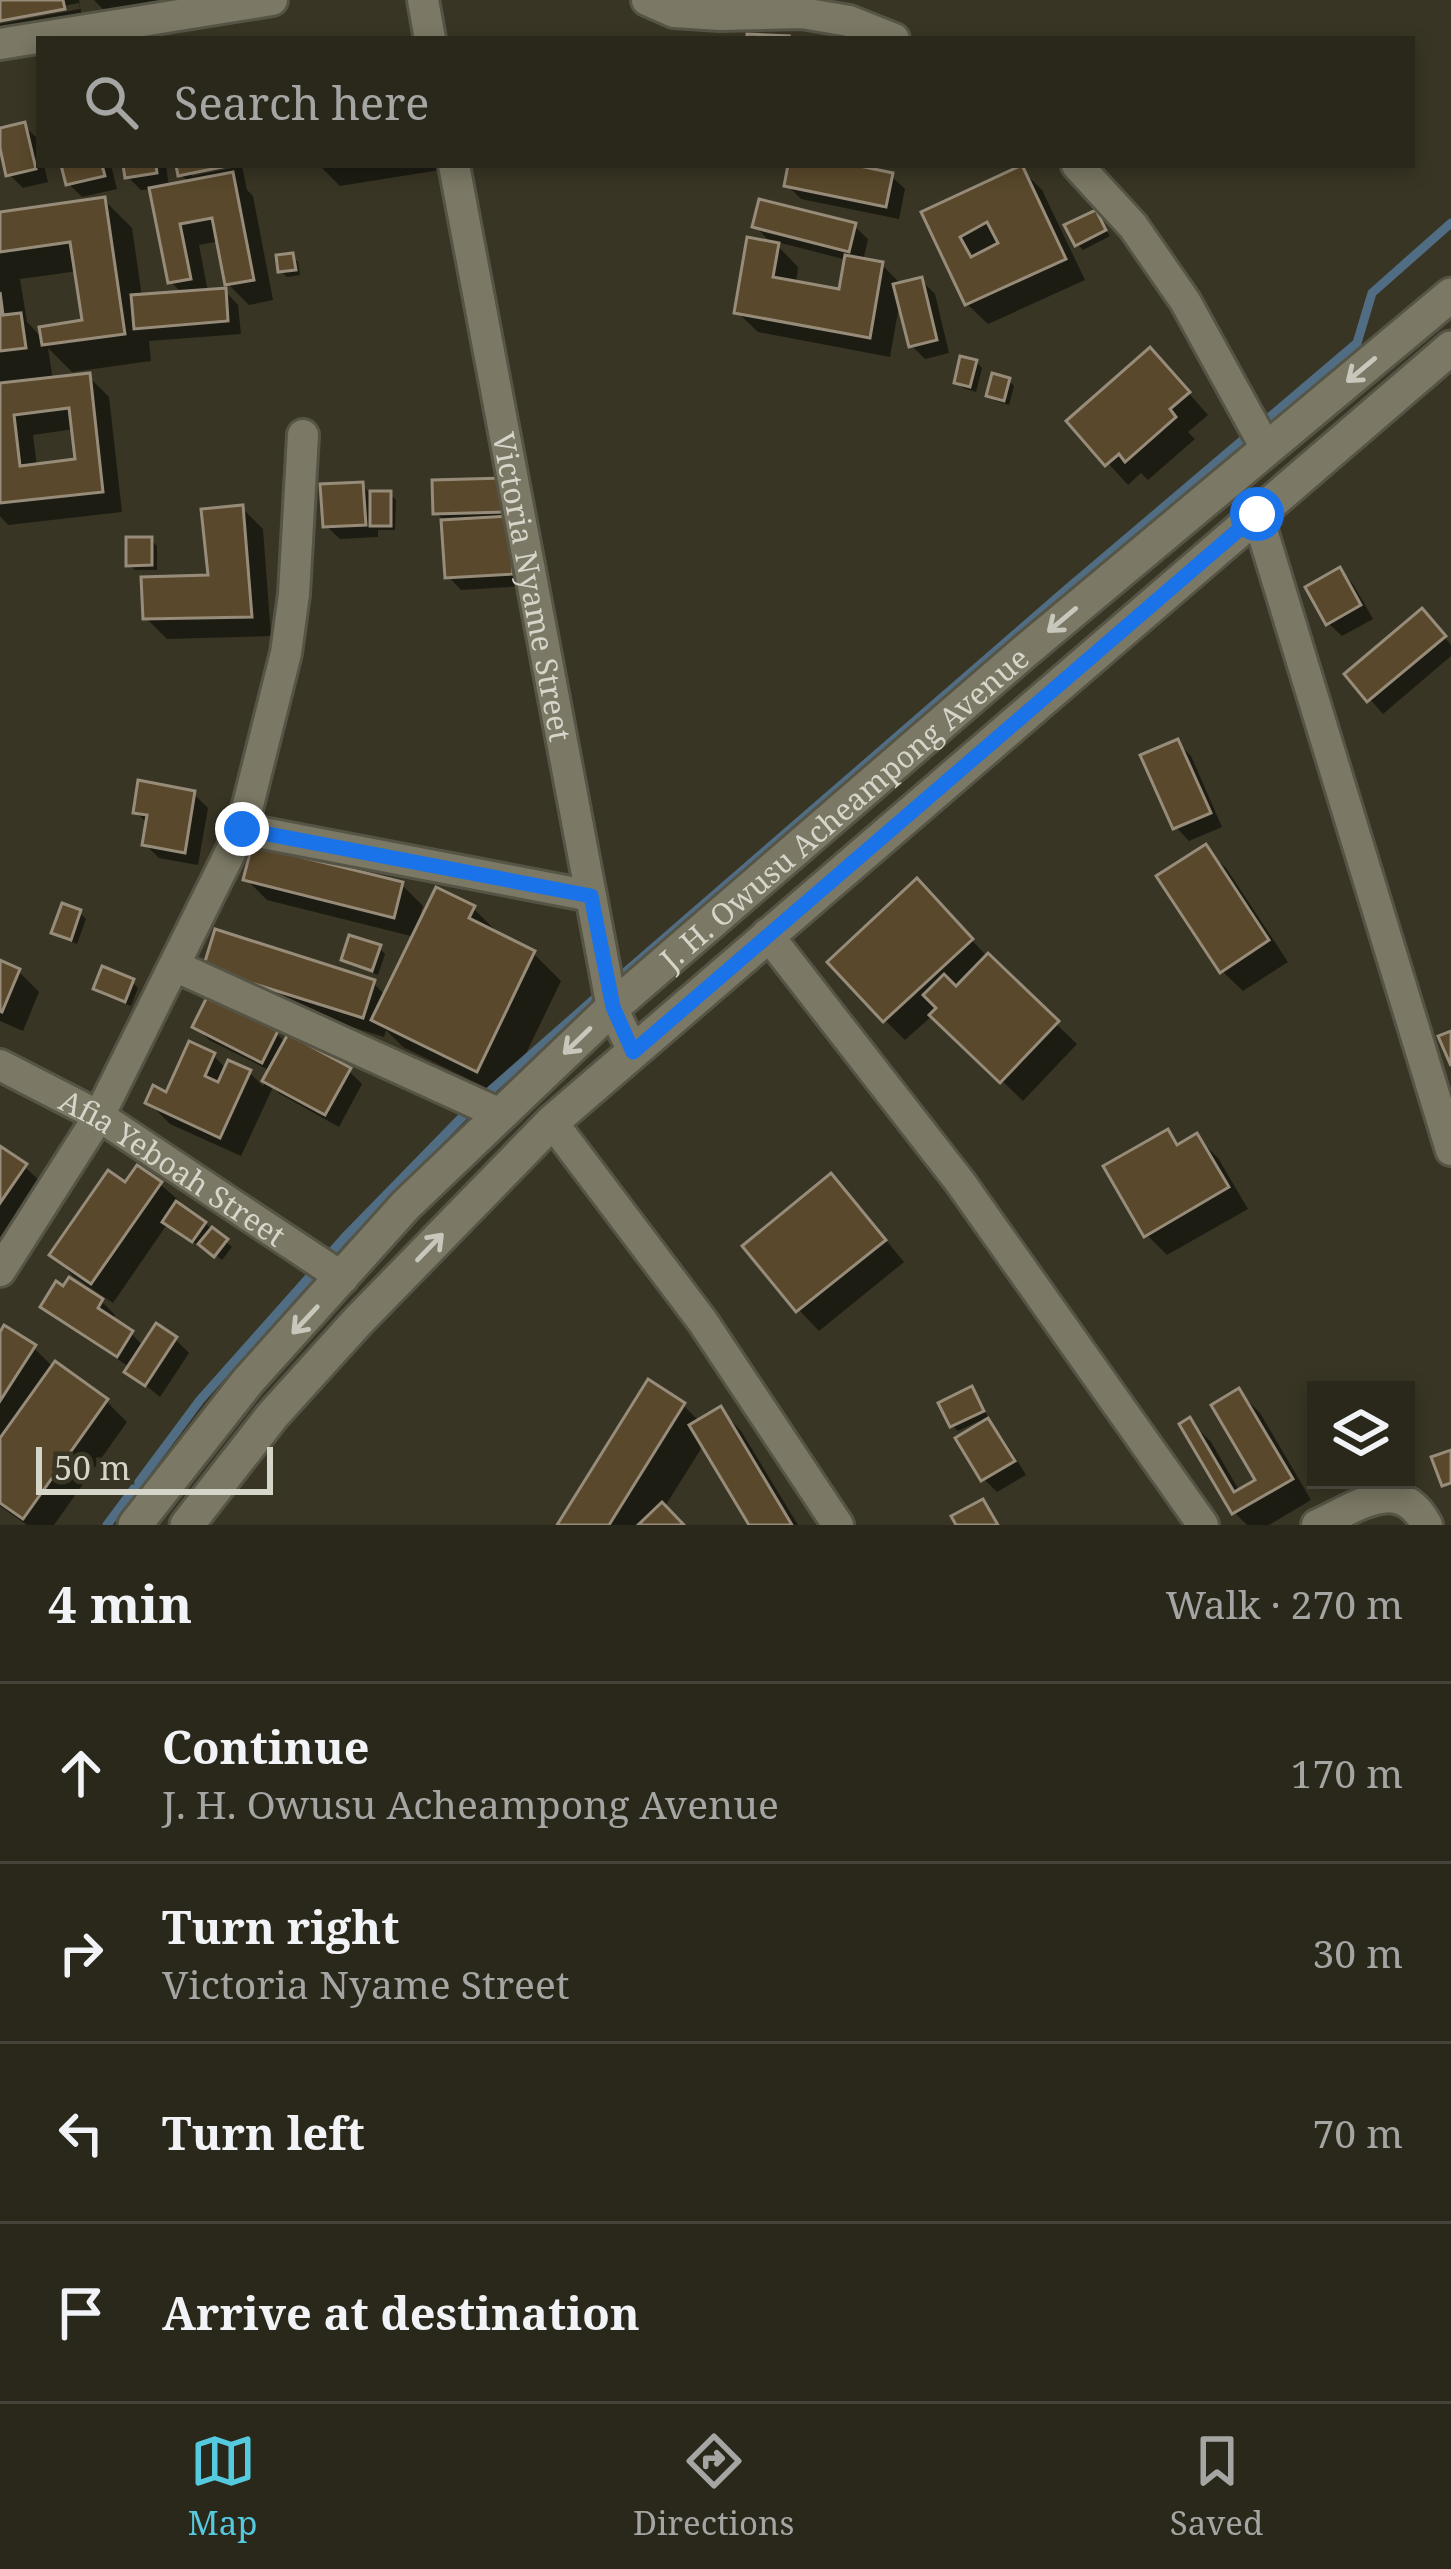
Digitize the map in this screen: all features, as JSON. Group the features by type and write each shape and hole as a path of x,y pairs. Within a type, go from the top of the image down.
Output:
{"street":[{"path":"0,44 84,15 272,0"},
{"path":"423,0 429,36"},
{"path":"647,0 674,12 802,13 849,21 886,36"},
{"name":"Victoria Nyame Street","path":"455,168 613,1007 633,1052"},
{"path":"1080,168 1133,226 1185,301 1267,450"},
{"name":"J. H. Owusu Acheampong Avenue","path":"136,1525 248,1381 406,1205 613,1007 1024,652 1451,295"},
{"name":"J. H. Owusu Acheampong Avenue","path":"187,1525 272,1417 357,1322 552,1122 1451,348"},
{"path":"0,1270 99,1116 242,829 286,653 303,434"},
{"path":"1257,514 1451,1150"},
{"path":"242,829 591,896"},
{"path":"767,934 961,1182 1203,1525"},
{"path":"175,966 500,1114"},
{"name":"Afia Yeboah Street","path":"0,1064 99,1116 343,1278"},
{"path":"552,1122 703,1322 838,1525"},
{"path":"1317,1525 1392,1495 1406,1498 1427,1525"}],"building":[{"path":"0,0 63,0 65,9 0,21"},
{"path":"25,122 36,169 6,176 0,128"},
{"path":"62,168 103,168 105,176 66,185"},
{"path":"123,168 156,168 157,173 125,178"},
{"path":"177,168 217,168 178,176"},
{"path":"787,168 869,168 893,173 886,207 784,186"},
{"path":"1023,168 1066,259 965,305 921,212","holes":["987,222 998,243 971,257 960,237"]},
{"path":"233,172 254,280 225,285 212,218 180,224 191,279 168,283 149,188"},
{"path":"105,197 125,334 42,345 39,327 82,320 70,242 0,252 0,212"},
{"path":"759,199 856,223 849,252 752,227"},
{"path":"1096,210 1106,230 1075,246 1064,225"},
{"path":"747,237 779,243 773,277 839,289 845,255 883,262 870,338 734,313"},
{"path":"293,253 296,270 278,272 276,255"},
{"path":"922,277 937,340 909,347 893,284"},
{"path":"226,288 228,321 134,329 131,295"},
{"path":"0,292 3,315 21,313 26,348 0,351"},
{"path":"1150,347 1190,392 1170,409 1176,417 1125,462 1119,454 1105,466 1066,421"},
{"path":"960,356 977,360 970,387 954,383"},
{"path":"90,373 103,492 0,503 0,383","holes":["69,408 75,459 20,466 14,415"]},
{"path":"992,373 1010,378 1004,401 986,396"},
{"path":"505,478 506,512 433,514 432,480"},
{"path":"363,482 366,525 323,527 320,484"},
{"path":"370,491 391,491 391,526 370,526"},
{"path":"243,505 252,617 143,619 141,577 208,575 201,509"},
{"path":"509,516 513,574 445,578 441,520"},
{"path":"126,537 152,537 152,565 126,566"},
{"path":"1340,567 1361,605 1326,625 1305,587"},
{"path":"1422,608 1446,636 1367,702 1344,674"},
{"path":"1178,739 1211,813 1173,829 1140,755"},
{"path":"138,780 195,791 185,853 142,845 147,815 133,813"},
{"path":"1206,844 1269,940 1220,973 1156,876"},
{"path":"252,845 403,882 394,918 243,880"},
{"path":"917,878 973,939 883,1022 827,962"},
{"path":"436,887 475,906 469,918 535,951 477,1072 371,1020"},
{"path":"62,903 81,910 71,940 51,933"},
{"path":"215,929 375,980 363,1018 203,968"},
{"path":"349,935 381,945 372,971 341,960"},
{"path":"988,953 1059,1021 1000,1083 929,1015 936,1008 923,995 944,974 956,986"},
{"path":"0,960 20,969 2,1012 0,1011"},
{"path":"102,966 134,979 125,1002 93,989"},
{"path":"208,995 278,1031 262,1063 192,1027"},
{"path":"1451,1031 1451,1066 1438,1036"},
{"path":"288,1034 351,1068 325,1115 262,1081"},
{"path":"189,1041 215,1053 205,1076 218,1082 228,1060 251,1070 220,1138 145,1103 153,1085 166,1092"},
{"path":"1168,1129 1177,1145 1197,1133 1229,1187 1144,1237 1103,1166"},
{"path":"0,1146 27,1164 0,1203"},
{"path":"137,1165 162,1182 91,1284 49,1255 108,1170 125,1182"},
{"path":"831,1173 886,1240 796,1312 742,1246"},
{"path":"176,1201 206,1222 192,1242 162,1222"},
{"path":"212,1227 228,1239 214,1257 198,1244"},
{"path":"69,1277 103,1299 98,1308 133,1331 117,1357 40,1307 56,1281 63,1286"},
{"path":"156,1323 177,1337 145,1386 124,1372"},
{"path":"4,1325 36,1345 0,1401 0,1332"},
{"path":"55,1361 108,1399 23,1519 0,1503 0,1438"},
{"path":"648,1379 685,1403 609,1525 557,1525"},
{"path":"972,1386 984,1411 950,1427 938,1403"},
{"path":"1239,1388 1293,1479 1232,1514 1179,1424 1190,1417 1234,1492 1255,1480 1211,1405"},
{"path":"721,1406 792,1525 749,1525 689,1425"},
{"path":"988,1418 1015,1461 981,1481 955,1438"},
{"path":"1451,1450 1451,1483 1442,1486 1431,1457"},
{"path":"983,1499 998,1525 956,1525 951,1516"},
{"path":"662,1502 684,1525 638,1525"}],"waterway":[{"path":"613,983 1357,343 1372,293 1451,223"},
{"path":"482,1098 600,994"},
{"path":"107,1525 200,1400 345,1237 470,1109"}],"route":[{"path":"242,829 591,896 613,1007 633,1052 1257,514"}]}
